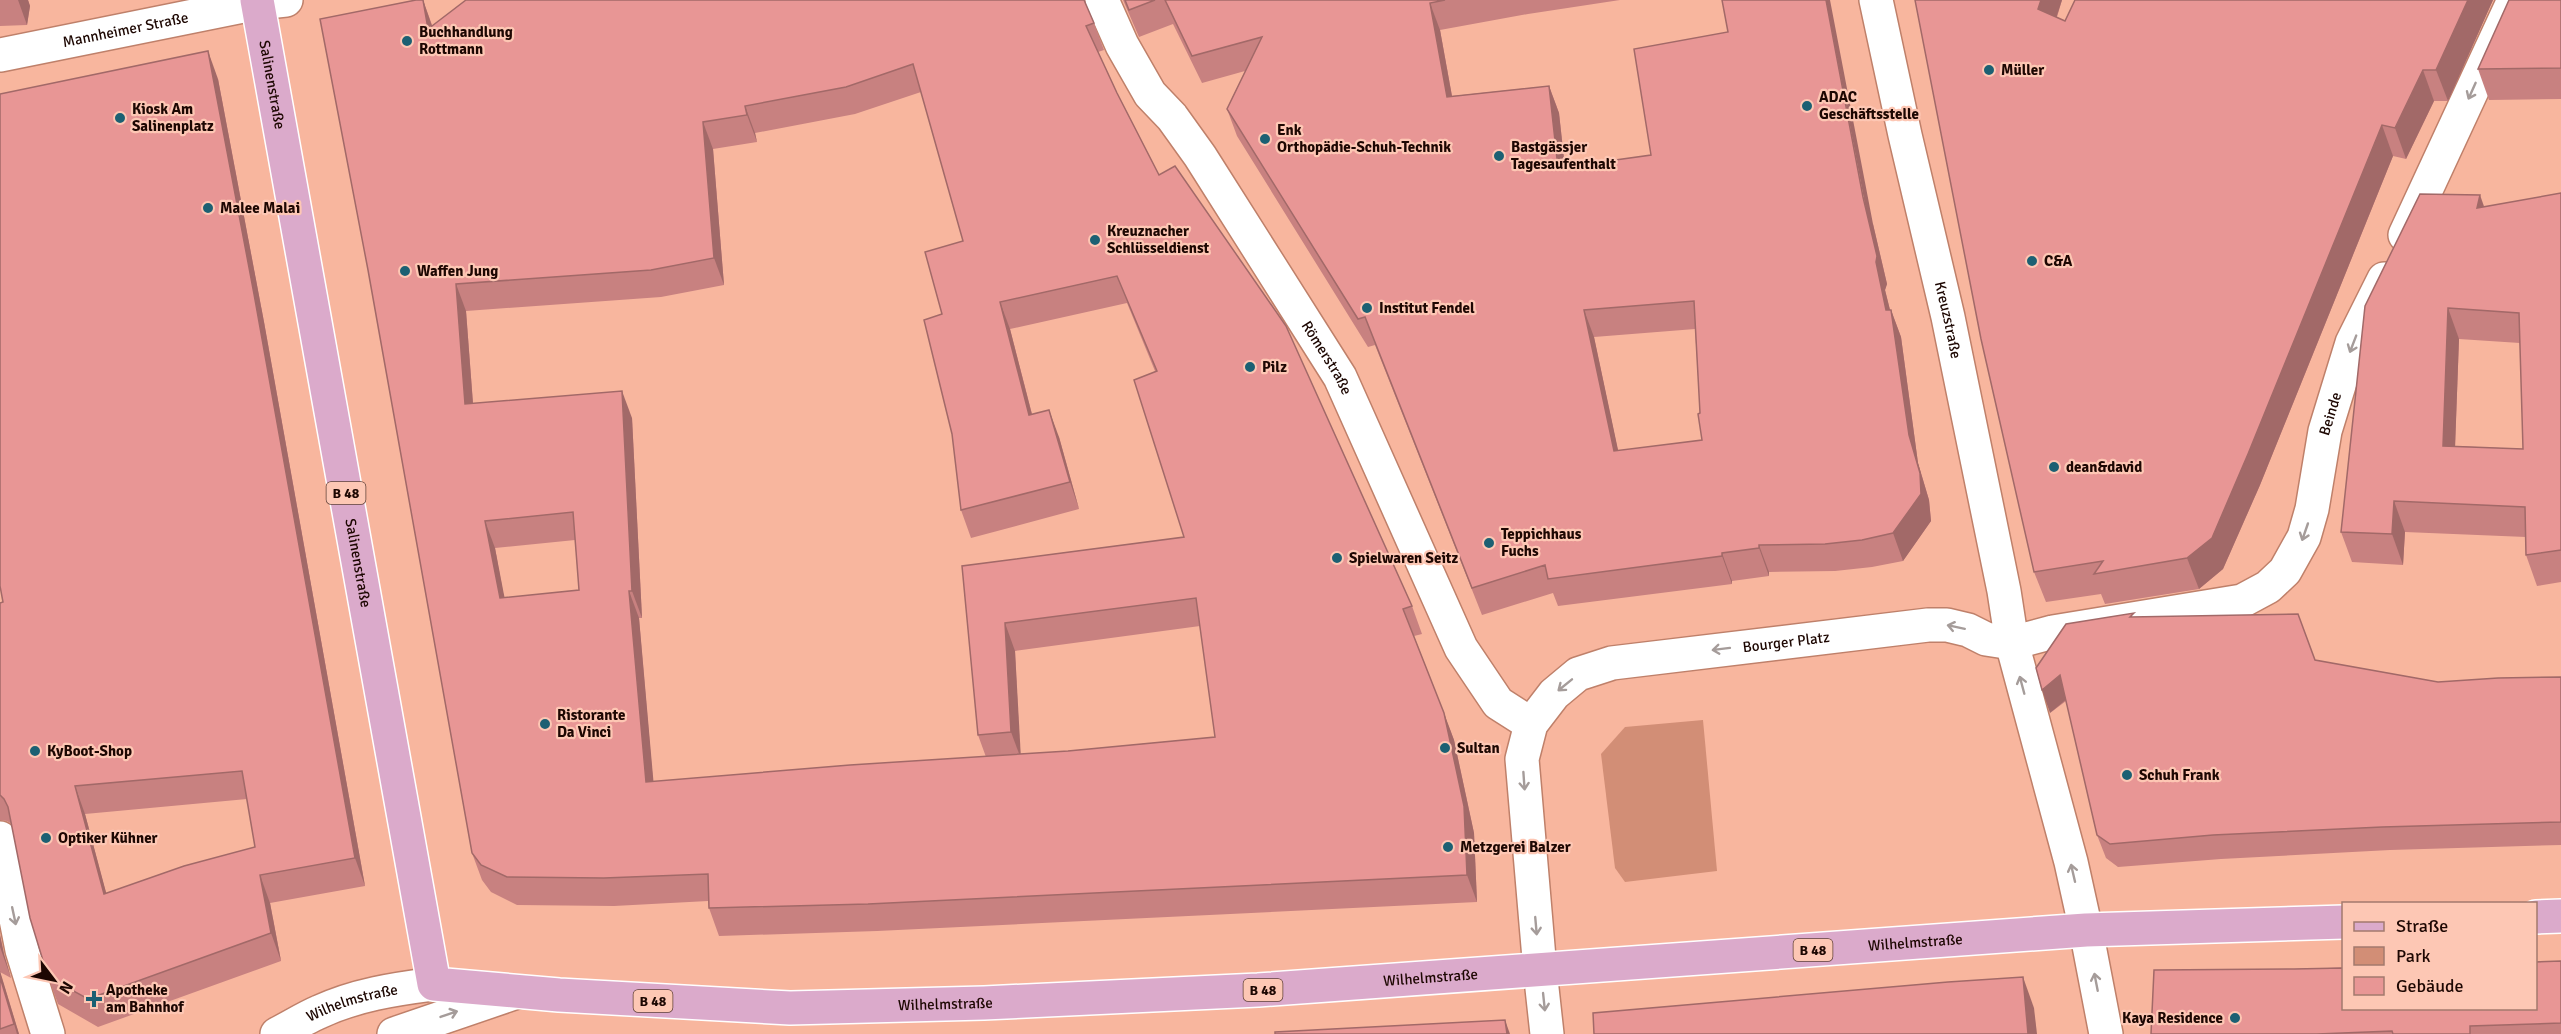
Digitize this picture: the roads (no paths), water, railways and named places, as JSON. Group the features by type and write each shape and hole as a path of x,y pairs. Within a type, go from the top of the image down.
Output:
{"main road":[{"name":"Salinenstraße","path":"267,1 434,984"},
{"path":"2537,917 2561,916"},
{"name":"Wilhelmstraße","path":"434,984 517,992 790,1008 984,1003 1258,990 2086,930 2342,922"}],"street":[{"name":"Römerstraße","path":"1102,0 1122,45 1150,94 1173,117 1256,242 1340,376 1461,648 1498,703 1531,724"},
{"name":"Kreuzstraße","path":"1876,0 1948,317 2004,591 2012,643"},
{"name":"Beinde","path":"2012,643 2053,632 2241,601 2268,587 2285,571 2304,537 2312,509 2325,431 2352,343 2440,163 2514,0"},
{"name":"Mannheimer Straße","path":"0,55 267,1"},
{"name":"Bourger Platz","path":"1547,1034 1522,759 1531,724 1554,694 1578,674 1612,663 1928,625 1947,625 1968,630 1986,639 2012,643"},
{"path":"2012,643 2071,862 2106,1034"},
{"path":"0,838 22,950 48,1034"},
{"name":"Wilhelmstraße","path":"277,1034 319,1012 347,1001 375,993 434,984"},
{"name":"Wilhelmstraße","path":"382,1034 421,1001 434,984"},
{"name":"Wilhelmstraße","path":"394,1034 517,992"}],"place":[{"name":"Buchhandlung Rottmann","path":"407,41"},
{"name":"Müller","path":"1989,70"},
{"name":"ADAC Geschäftsstelle","path":"1807,106"},
{"name":"Kiosk Am Salinenplatz","path":"120,118"},
{"name":"Enk Orthopädie-Schuh-Technik","path":"1265,139"},
{"name":"Bastgässjer Tagesaufenthalt","path":"1499,156"},
{"name":"Malee Malai","path":"208,208"},
{"name":"Kreuznacher Schlüsseldienst","path":"1095,240"},
{"name":"C&A","path":"2032,261"},
{"name":"Waffen Jung","path":"405,271"},
{"name":"Institut Fendel","path":"1367,308"},
{"name":"Pilz","path":"1250,367"},
{"name":"dean&david","path":"2054,467"},
{"name":"Teppichhaus Fuchs","path":"1489,543"},
{"name":"Spielwaren Seitz","path":"1337,558"},
{"name":"Ristorante Da Vinci","path":"545,724"},
{"name":"Sultan","path":"1445,748"},
{"name":"KyBoot-Shop","path":"35,751"},
{"name":"Schuh Frank","path":"2127,775"},
{"name":"Optiker Kühner","path":"46,838"},
{"name":"Metzgerei Balzer","path":"1448,847"},
{"name":"Apotheke am Bahnhof","path":"94,999"},
{"name":"Kaya Residence","path":"2235,1018"}]}
